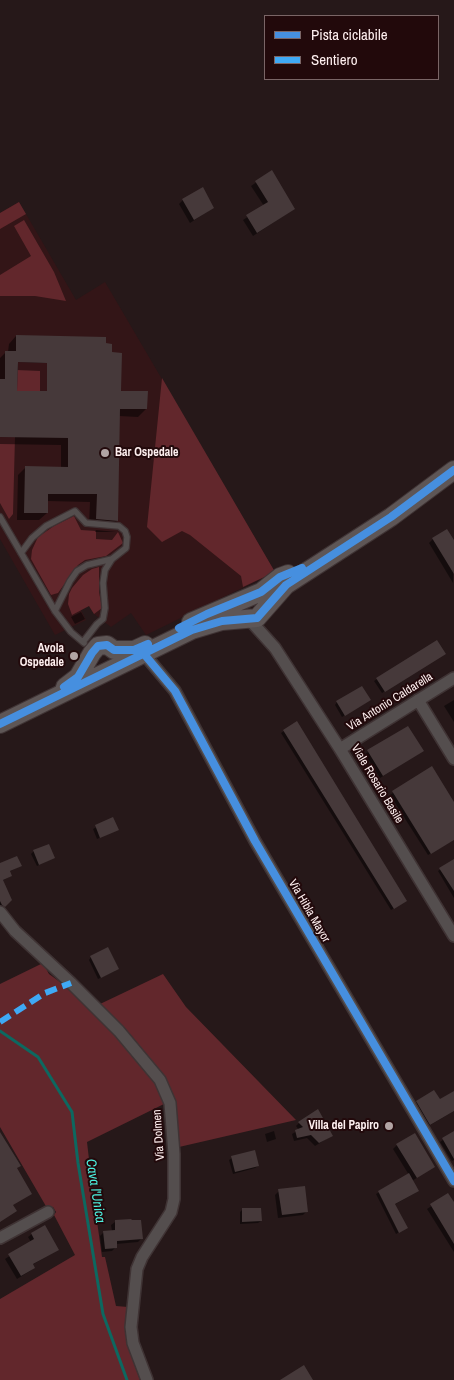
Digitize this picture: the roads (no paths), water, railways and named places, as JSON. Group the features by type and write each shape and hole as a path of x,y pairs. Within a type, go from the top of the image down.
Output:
{"main road":[{"path":"0,724 192,630 255,615 286,585 391,517 454,470"},
{"path":"88,650 102,645 111,647 114,650 134,650 140,648 208,614 261,592 280,577 325,558"},
{"path":"246,597 258,599 262,604 255,615"},
{"path":"88,650 90,661 94,668 110,670"},
{"path":"47,700 78,677 88,650"},
{"path":"110,670 117,659 114,650"}],"street":[{"name":"Viale Rosario Basile","path":"255,615 340,749 454,936"},
{"name":"Via Hibla Mayor","path":"144,654 175,691 255,842 454,1181"},
{"name":"Via Antonio Caldarella","path":"340,749 454,678"},
{"path":"418,700 454,759"},
{"name":"Via Dolmen","path":"0,912 15,931 119,1031 160,1080 170,1103 174,1154 174,1199 171,1212 142,1257 137,1269 131,1326 133,1343 146,1380"},
{"path":"0,1238 48,1212"}],"lane":[{"path":"0,517 21,553 55,611 88,650 96,624 103,619 105,608 103,583 105,570 112,559 126,548 127,537 125,531 119,526 86,523 75,511 46,526 32,538 21,553"},
{"path":"55,611 77,571 87,565 112,559"}],"waterway":[{"name":"Cava l'Unica","path":"0,1031 38,1057 72,1112 78,1163 103,1314 127,1380"}],"place":[{"name":"Bar Ospedale","path":"105,453"},
{"name":"Avola Ospedale","path":"74,656"},
{"name":"Villa del Papiro","path":"389,1126"}]}
